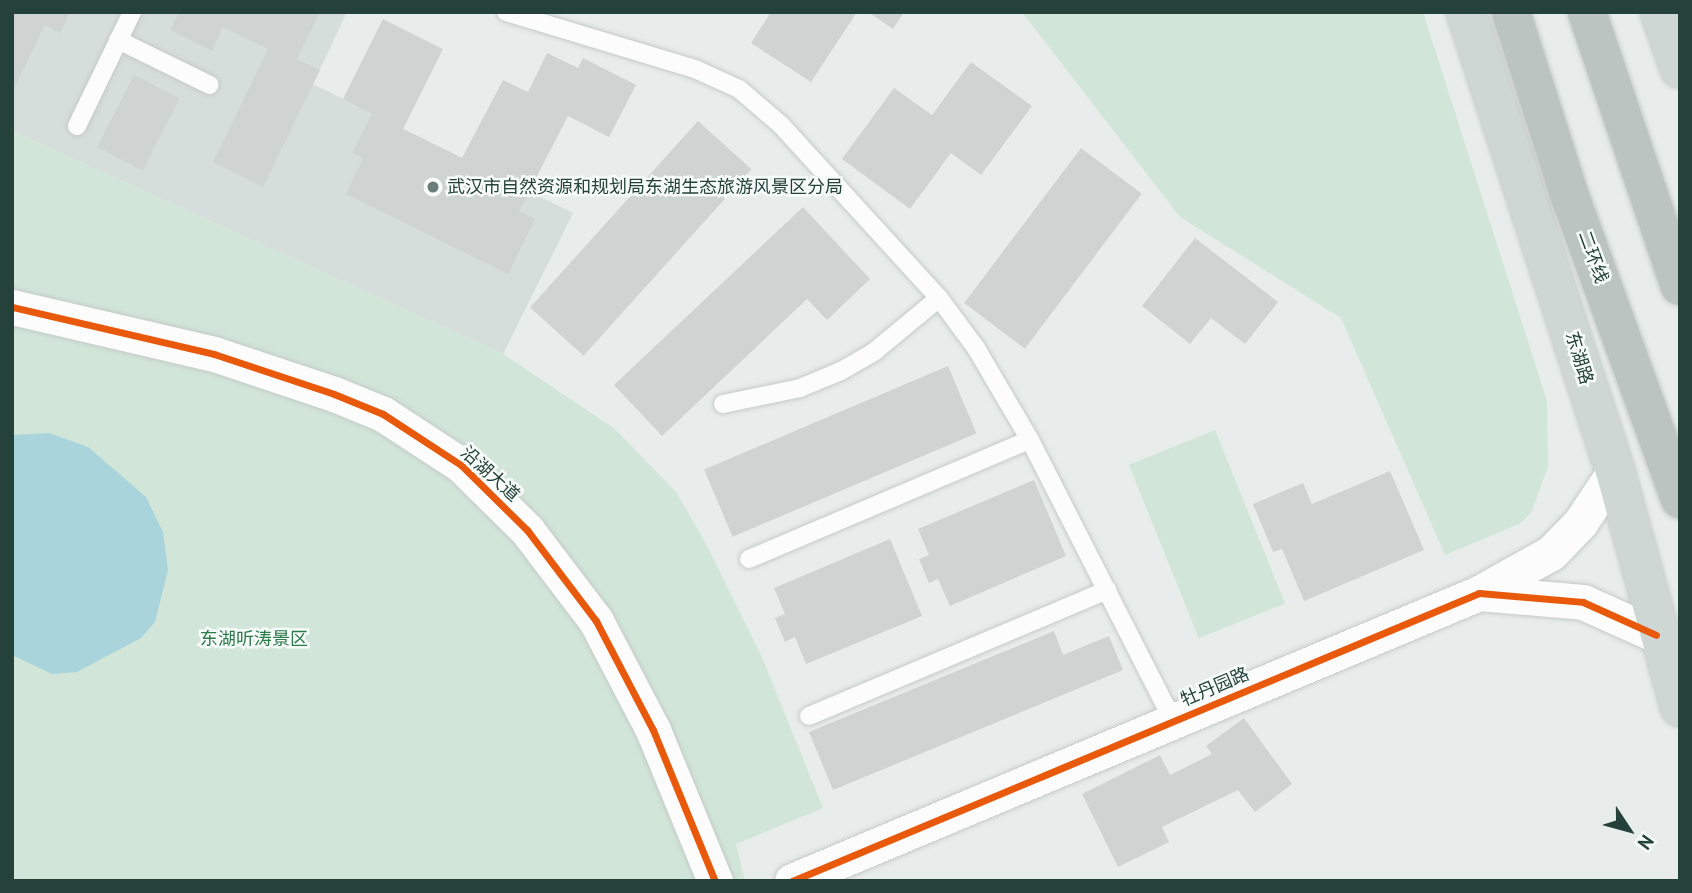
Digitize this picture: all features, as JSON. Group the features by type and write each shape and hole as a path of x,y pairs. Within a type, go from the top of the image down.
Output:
{"highway":[{"name":"二环线","path":"1511,12 1568,191 1680,499"},
{"path":"1587,12 1680,286"}],"main road":[{"name":"东湖路","path":"1466,12 1615,471 1656,635 1680,707"},
{"path":"1660,12 1680,69"}],"street":[{"name":"沿湖大道","path":"12,307 214,354 334,394 383,414 461,465 527,530 596,621 653,730 715,881"},
{"path":"1479,593 1551,553 1593,507 1615,471"},
{"name":"牡丹园路","path":"792,881 1479,593 1583,602 1656,635"}],"lane":[{"path":"77,126 132,12"},
{"path":"506,12 695,69 739,89 782,125 939,298 976,348 1030,440 1173,721"},
{"path":"118,40 210,85"},
{"path":"723,404 800,388 841,371 875,352 939,298"},
{"path":"750,559 1030,440"},
{"path":"809,716 1108,590"}],"shaded area":[{"path":"12,12 347,12 313,84 573,213 503,354 12,131"}],"green space":[{"path":"1022,12 1423,12 1547,401 1548,467 1531,513 1519,524 1445,555 1341,318 1180,217"},
{"name":"东湖听涛景区","path":"12,131 503,354 615,429 676,492 704,540 761,655 823,808 736,844 745,881 12,881"},
{"path":"1215,430 1285,603 1199,638 1129,465"}],"water":[{"path":"49,433 88,447 146,497 163,532 168,570 155,622 141,638 77,672 52,674 12,655 12,435"}],"building":[{"path":"12,12 70,12 60,33 45,25 12,93"},
{"path":"179,12 320,12 297,59 320,70 263,187 213,162 268,49 223,27 212,51 170,30"},
{"path":"771,12 857,12 811,82 751,43"},
{"path":"868,12 904,12 893,29"},
{"path":"383,19 443,49 403,129 462,158 503,80 528,92 547,53 578,68 583,58 636,85 609,137 568,116 519,211 535,219 508,274 346,194 363,158 352,153 372,114 343,99"},
{"path":"971,62 1032,106 981,175 951,153 910,209 842,159 894,88 932,115"},
{"path":"134,75 179,98 143,170 97,147"},
{"path":"698,121 752,169 584,356 530,308"},
{"path":"1081,148 1142,194 1025,349 964,303"},
{"path":"803,207 870,279 827,320 807,299 662,436 614,385"},
{"path":"1195,238 1278,302 1245,344 1211,318 1190,344 1142,306"},
{"path":"948,366 977,433 733,537 704,470"},
{"path":"1390,471 1424,550 1304,601 1282,549 1273,552 1253,504 1303,483 1312,504"},
{"path":"1034,480 1066,556 950,606 938,579 929,583 919,559 929,555 918,529"},
{"path":"890,539 922,616 806,664 795,637 785,642 775,618 785,614 774,588"},
{"path":"1054,631 1063,655 1109,636 1123,670 833,790 809,732"},
{"path":"1244,718 1292,784 1255,812 1238,790 1162,827 1169,842 1118,867 1082,794 1160,755 1170,775 1212,754 1206,746"}],"cycle path":[{"path":"12,307 214,354 334,394 383,414 461,465 527,530 596,621 653,730 715,881"},
{"path":"792,881 1479,593 1583,602 1656,635"}],"place":[{"name":"武汉市自然资源和规划局东湖生态旅游风景区分局","path":"433,187"}]}
